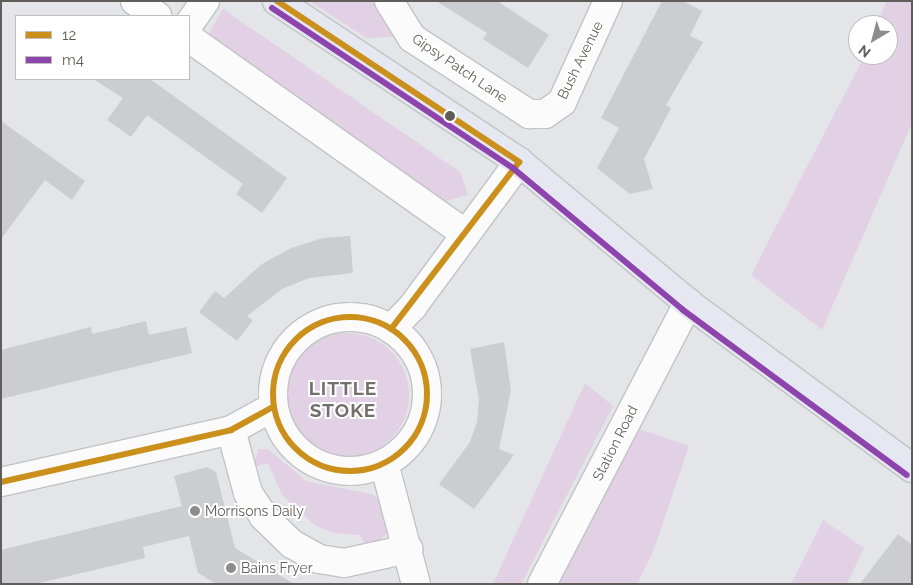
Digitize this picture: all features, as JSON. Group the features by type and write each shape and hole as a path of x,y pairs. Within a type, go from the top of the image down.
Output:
{"main road":[{"path":"277,1 519,162 688,303 912,468"}],"street":[{"path":"135,1 156,15"},
{"path":"190,23 205,1"},
{"name":"Gipsy Patch Lane","path":"389,1 412,38 529,114 545,114"},
{"name":"Bush Avenue","path":"545,114 562,102 608,1"},
{"path":"190,39 466,234"},
{"path":"391,329 413,306 519,162"},
{"name":"Station Road","path":"542,584 688,303"},
{"path":"342,317 367,319 391,329 421,364 426,410 418,432 384,463 346,471 315,463 295,449 273,407 273,382 281,358 311,328 342,317"},
{"path":"1,482 231,430 273,407"},
{"path":"231,430 248,493 264,518 292,544 319,559 344,563 408,549"},
{"path":"384,463 416,584"}],"shaded area":[{"path":"309,1 373,1 394,37 367,38"},
{"path":"886,1 912,1 912,123 822,330 751,275 860,65 898,65 898,15 881,15"},
{"path":"223,9 460,172 468,195 446,201 207,37"},
{"path":"347,333 371,337 391,351 405,371 409,395 405,419 391,439 371,453 347,457 323,453 303,439 289,419 285,395 289,371 303,351 323,337"},
{"path":"585,383 613,406 521,584 493,584"},
{"path":"639,429 689,446 654,549 637,584 558,584"},
{"path":"259,449 268,449 306,481 371,494 382,502 390,518 387,533 369,551 360,535 334,533 316,526 282,495 268,463 252,467"},
{"path":"823,520 864,548 847,584 791,584"}],"building":[{"path":"436,1 497,1 549,35 528,68 483,39 487,33"},
{"path":"662,1 683,1 702,11 690,36 703,42 666,105 671,108 644,159 653,189 630,194 597,168 619,128 601,118"},
{"path":"95,80 151,80 287,178 262,213 236,194 243,184 147,115 131,137 107,120 123,98"},
{"path":"1,121 85,181 72,200 45,180 1,239"},
{"path":"350,236 353,273 309,278 282,289 247,316 253,320 237,341 199,312 215,291 224,298 262,264 291,248 323,238"},
{"path":"146,321 149,335 186,327 192,353 1,399 1,350 91,327 92,334"},
{"path":"504,342 511,390 499,449 514,455 474,509 439,484 470,442 477,422 479,400 470,349"},
{"path":"207,467 216,472 235,548 294,584 216,584 198,573 189,536 143,547 145,558 35,584 1,584 1,550 182,506 174,476"},
{"path":"898,534 912,545 912,584 860,584"}],"transit line":[{"name":"12","path":"277,1 519,162"},
{"name":"m4","path":"272,8 514,169 683,310 907,475"},
{"name":"12","path":"391,329 519,162"},
{"name":"12","path":"350,317 379,323 393,330 404,340 414,351 421,365 427,394 421,423 414,437 404,448 393,458 379,465 350,471 321,465 307,458 296,448 286,437 279,423 273,394 279,365 286,351 296,340 307,330 321,323 350,317"},
{"name":"12","path":"1,482 231,430 273,407"}],"place":[{"name":"Morrisons Daily","path":"195,511"},
{"name":"Bains Fryer","path":"231,568"}],"district":[{"name":"LITTLE STOKE","path":"343,400"}]}
